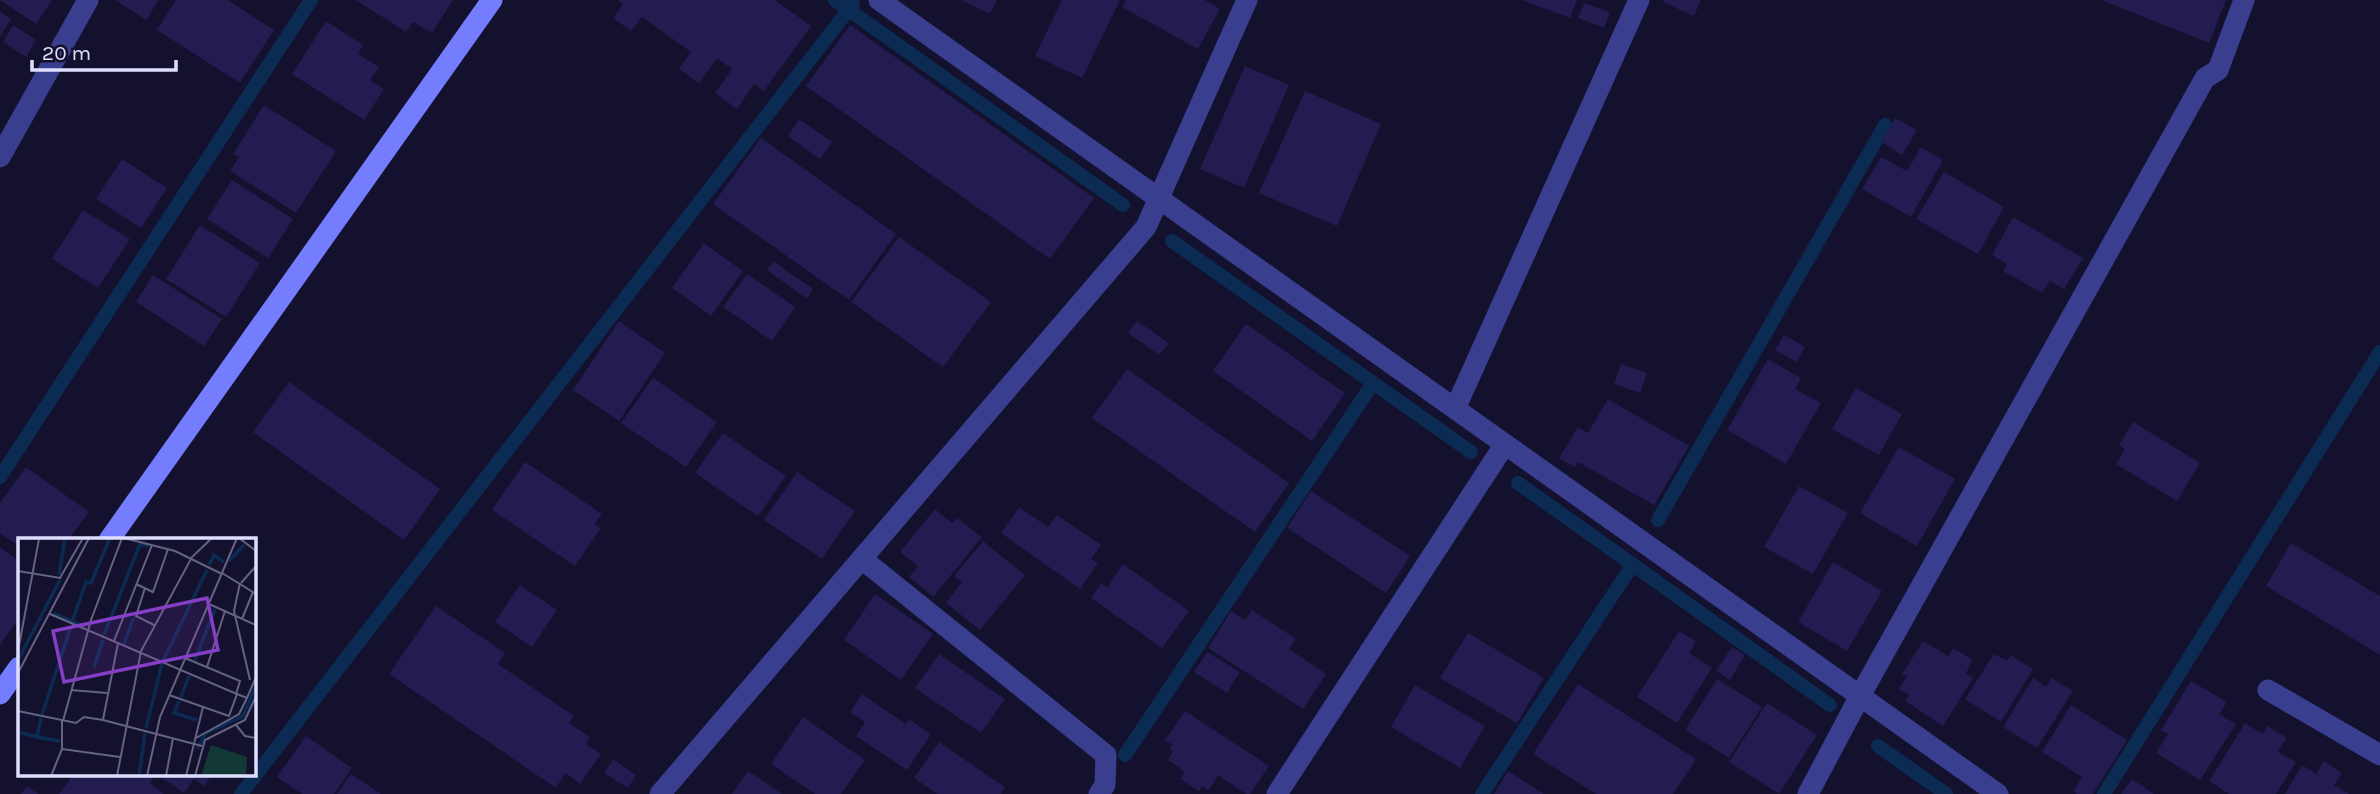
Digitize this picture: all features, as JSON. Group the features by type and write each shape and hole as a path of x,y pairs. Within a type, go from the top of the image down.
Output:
{"street":[{"path":"0,157 88,0"},
{"path":"110,538 492,0"},
{"path":"879,0 1998,794"},
{"path":"660,794 1146,227 1247,0"},
{"path":"1455,408 1640,0"},
{"path":"1808,794 2205,78 2218,69 2244,0"},
{"path":"1277,794 1505,444"},
{"path":"862,559 1106,755 1105,785 1100,794"},
{"path":"0,694 18,668"},
{"path":"2268,690 2380,755"}],"building":[{"path":"0,0 52,0 36,24"},
{"path":"115,0 159,0 146,20"},
{"path":"176,0 228,0 274,30 240,83 157,30"},
{"path":"356,0 453,0 432,33 413,22 406,32"},
{"path":"618,0 775,0 811,26 764,91 754,84 737,109 715,93 732,69 717,58 699,83 679,69 691,52 642,17 631,31 613,18 623,4"},
{"path":"961,0 997,0 990,14"},
{"path":"1062,0 1120,0 1082,78 1035,56"},
{"path":"1126,0 1205,0 1220,9 1198,49 1122,7"},
{"path":"1522,0 1577,0 1570,18"},
{"path":"1701,0 1694,16 1663,2"},
{"path":"2101,0 2226,0 2209,43"},
{"path":"1584,3 1610,12 1604,28 1578,18"},
{"path":"0,11 11,19 0,37"},
{"path":"326,21 363,45 358,54 379,67 370,80 384,89 364,120 292,74"},
{"path":"13,25 36,40 26,57 3,42"},
{"path":"850,25 1094,198 1050,259 806,86"},
{"path":"1245,66 1289,85 1244,188 1200,169"},
{"path":"1305,91 1381,124 1337,226 1259,193"},
{"path":"264,105 336,151 296,213 230,171 239,157 233,154"},
{"path":"1895,118 1917,130 1902,155 1882,142"},
{"path":"799,119 832,142 820,159 788,136"},
{"path":"761,138 896,234 849,300 713,204"},
{"path":"1921,147 1943,160 1911,217 1862,189 1881,157 1907,171"},
{"path":"122,159 167,188 141,228 96,199"},
{"path":"1944,172 2004,207 1978,254 1916,219"},
{"path":"232,180 293,219 268,258 207,219"},
{"path":"83,210 130,239 98,288 52,259"},
{"path":"2013,217 2083,258 2064,289 2050,281 2042,293 2003,271 2007,264 1992,255"},
{"path":"200,225 260,263 226,317 166,279"},
{"path":"899,237 991,302 943,367 851,302"},
{"path":"704,243 743,271 711,316 672,288"},
{"path":"773,261 813,289 807,299 767,270"},
{"path":"747,274 795,307 772,341 723,307"},
{"path":"153,275 222,319 204,346 136,302"},
{"path":"619,321 665,353 619,421 573,390"},
{"path":"1137,321 1169,343 1159,355 1128,333"},
{"path":"1246,324 1345,393 1312,441 1213,371"},
{"path":"1784,335 1805,347 1796,362 1775,350"},
{"path":"1768,359 1801,378 1795,389 1821,403 1786,464 1727,430"},
{"path":"1621,364 1647,373 1640,393 1614,384"},
{"path":"1127,369 1289,483 1255,532 1092,418"},
{"path":"653,378 717,422 686,467 621,423"},
{"path":"289,382 440,489 404,540 253,432"},
{"path":"1856,388 1902,414 1879,455 1832,429"},
{"path":"1608,399 1689,446 1654,505 1578,462 1575,467 1559,458 1578,427 1588,433"},
{"path":"2133,422 2200,463 2177,501 2116,464 2125,449 2119,445"},
{"path":"723,433 786,476 758,516 695,473"},
{"path":"1899,447 1955,479 1917,546 1860,513"},
{"path":"525,462 602,514 594,524 601,528 575,566 492,510"},
{"path":"26,467 89,512 70,538 18,538 18,545 0,533 0,503"},
{"path":"797,472 855,511 822,559 764,520"},
{"path":"1799,486 1848,513 1813,574 1764,547"},
{"path":"1311,491 1410,556 1386,593 1287,528"},
{"path":"1019,507 1048,527 1057,515 1101,545 1091,559 1098,563 1080,589 1001,533"},
{"path":"935,509 952,523 957,518 982,537 933,597 909,577 918,566 900,552"},
{"path":"983,541 1025,575 980,630 946,603 962,582 954,576"},
{"path":"2291,543 2380,596 2380,655 2266,586"},
{"path":"0,547 18,560 18,619 0,645"},
{"path":"1833,562 1882,591 1847,651 1798,622"},
{"path":"1123,564 1189,611 1162,648 1091,598 1101,583 1107,588"},
{"path":"520,585 557,610 532,647 495,622"},
{"path":"875,594 933,634 901,680 844,640"},
{"path":"436,606 505,653 498,664 574,716 569,723 590,737 586,744 601,754 580,784 565,773 556,788 389,674"},
{"path":"1252,610 1296,639 1289,649 1326,674 1303,709 1208,648 1231,611 1245,620"},
{"path":"1679,631 1696,641 1689,653 1712,668 1677,723 1637,697"},
{"path":"1468,633 1544,678 1517,723 1440,678"},
{"path":"1923,641 1948,656 1953,648 1973,660 1966,673 1973,678 1943,726 1905,701 1909,695 1899,689 1907,676 1902,674"},
{"path":"1732,647 1745,655 1730,680 1716,671"},
{"path":"1207,652 1240,672 1227,693 1194,672"},
{"path":"939,654 1005,699 981,733 915,688"},
{"path":"1994,654 2007,661 2011,655 2033,669 2001,722 1965,699"},
{"path":"2033,678 2046,687 2051,678 2073,691 2037,748 2003,727"},
{"path":"1717,679 1762,707 1729,758 1685,730"},
{"path":"2191,681 2227,702 2219,714 2236,724 2200,780 2156,753 2168,734 2161,730"},
{"path":"1578,684 1696,759 1673,794 1596,794 1533,754"},
{"path":"1415,685 1485,726 1460,768 1391,727"},
{"path":"862,694 906,724 909,719 931,734 907,770 856,736 865,722 850,712"},
{"path":"1767,703 1817,735 1779,794 1729,762"},
{"path":"2071,705 2127,740 2093,794 2073,792 2082,777 2042,752"},
{"path":"1185,711 1269,766 1250,794 1218,775 1209,790 1202,786 1199,791 1180,779 1185,772 1168,760 1173,751 1170,749 1172,745 1165,740"},
{"path":"803,717 865,760 841,794 815,794 771,764"},
{"path":"2245,723 2263,734 2267,726 2287,738 2278,752 2296,762 2276,794 2229,794 2209,781"},
{"path":"306,736 352,768 334,794 302,794 277,777"},
{"path":"939,742 1005,787 1001,794 937,794 914,778"},
{"path":"613,759 636,775 628,788 604,773"},
{"path":"2324,761 2342,773 2334,785 2349,794 2285,794 2302,765 2316,774"},
{"path":"748,771 782,794 732,794"},
{"path":"1508,771 1544,794 1494,794"},
{"path":"351,774 381,794 337,794"},
{"path":"72,776 152,776 150,784 164,794 59,794"},
{"path":"159,776 211,776 204,786 194,779 184,793"},
{"path":"2132,779 2154,794 2121,794"},
{"path":"27,786 38,794 21,794"}],"waterway":[{"path":"0,477 311,0"},
{"path":"835,0 1123,205"},
{"path":"256,775 853,4"},
{"path":"1658,520 1885,125"},
{"path":"1172,241 1471,452"},
{"path":"2104,794 2380,352"},
{"path":"1125,755 1373,383"},
{"path":"1518,483 1830,705"},
{"path":"1482,794 1633,564"},
{"path":"1878,746 1946,794"},
{"path":"241,794 255,776"}]}
